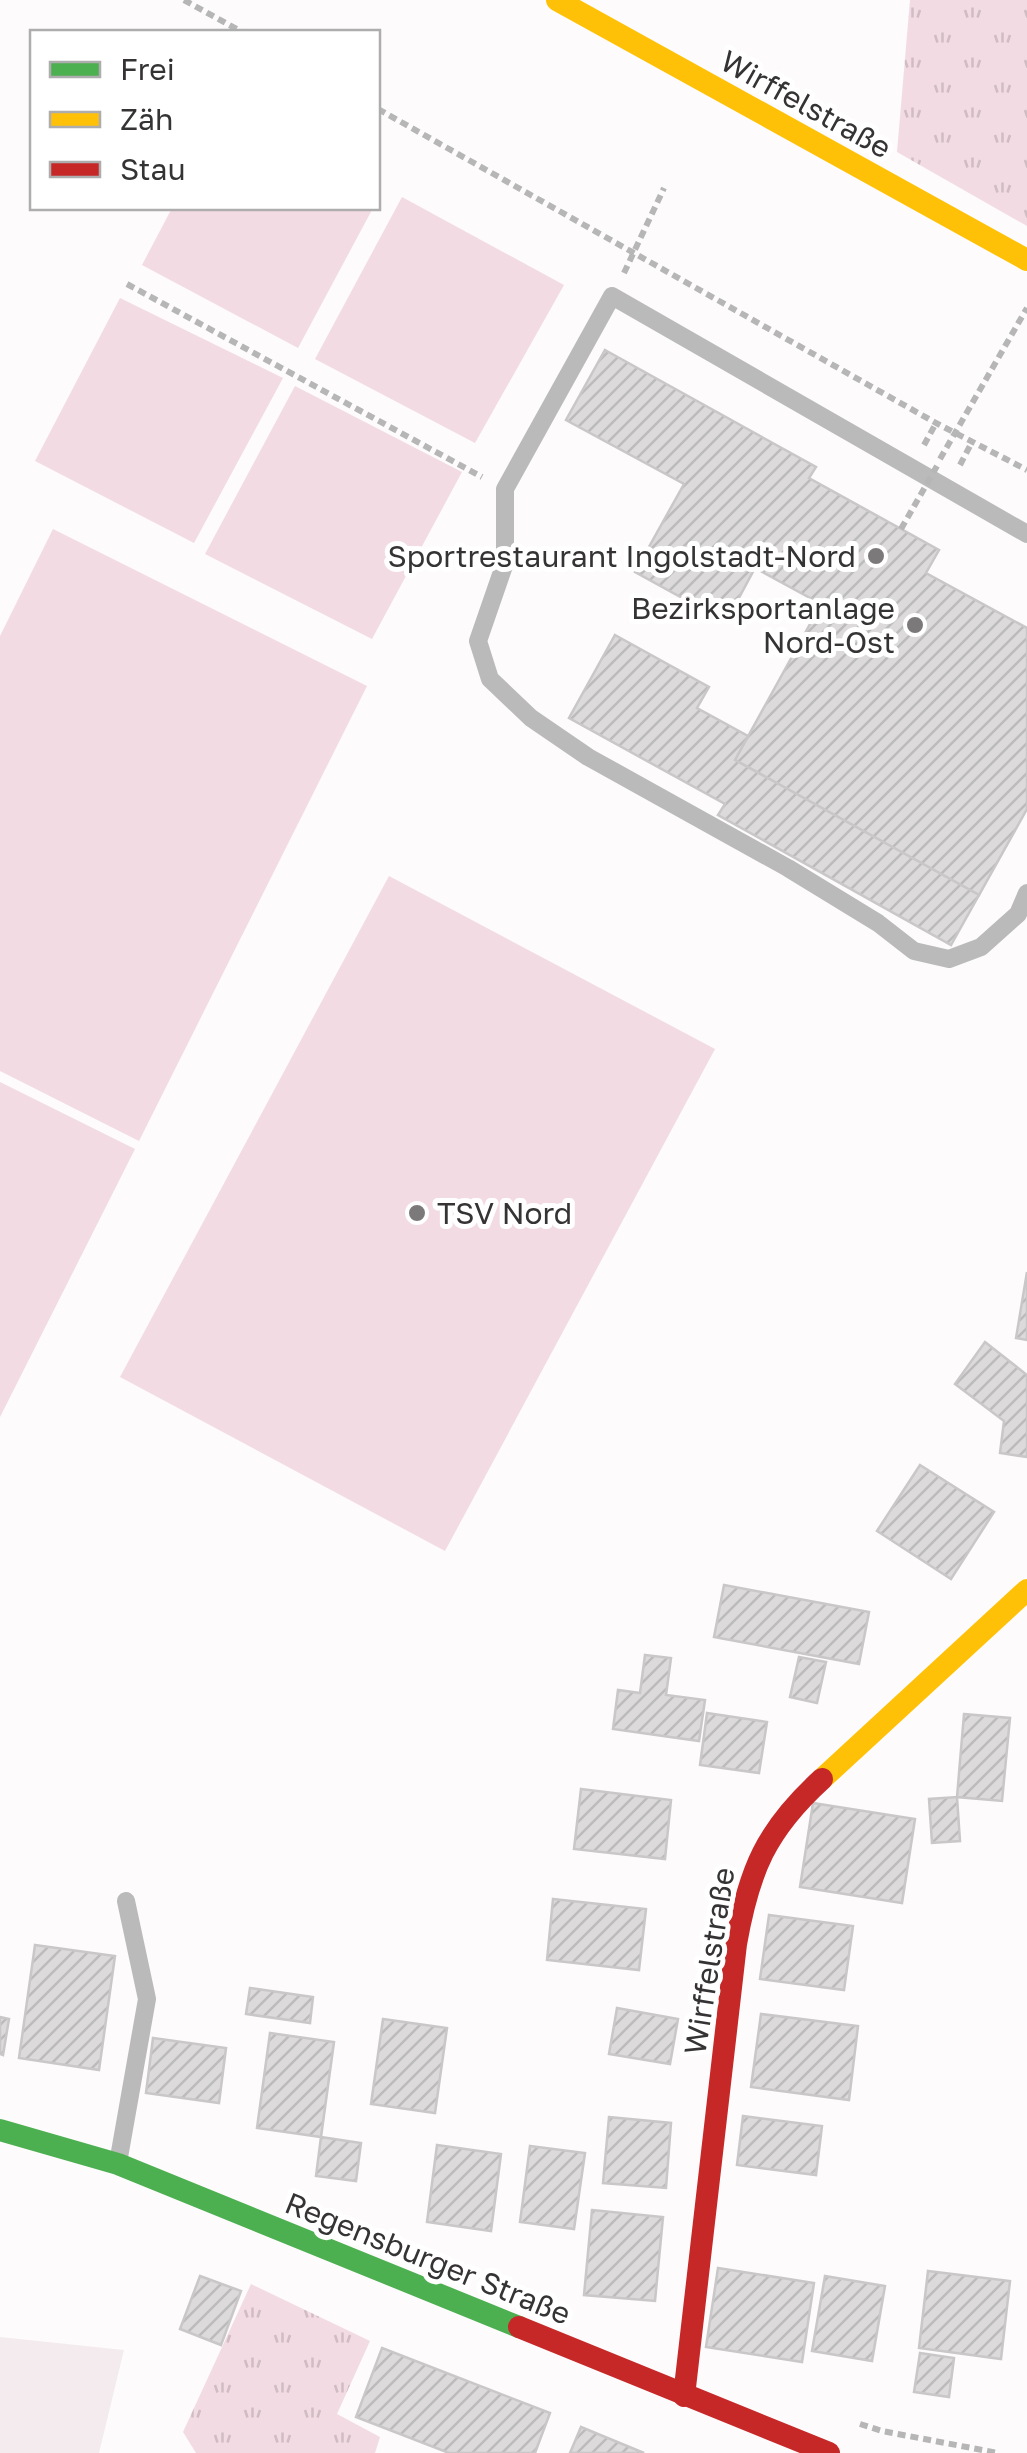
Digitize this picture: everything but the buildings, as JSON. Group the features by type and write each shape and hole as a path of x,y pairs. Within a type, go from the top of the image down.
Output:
{"street":[{"name":"Wirffelstraße","path":"557,0 1027,260"},
{"name":"Wirffelstraße","path":"684,2396 736,1944 748,1880 760,1848 778,1820 800,1798 1027,1590"},
{"name":"Regensburger Straße","path":"0,2130 118,2164 829,2453"}],"lane":[{"path":"1027,534 612,296 505,489 505,564 478,641 490,679 531,718 588,757 788,868 914,950 950,959 981,947 1018,914 1027,893"},
{"path":"118,2164 148,1999 126,1901"}],"path":[{"path":"184,0 238,30"},
{"path":"380,110 954,433 1027,470"},
{"path":"620,280 664,188"},
{"path":"126,284 505,489"},
{"path":"901,529 1027,308"}],"shaded area":[{"path":"0,2337 124,2350 99,2453 0,2453"}],"green space":[{"path":"910,0 1027,0 1027,226 897,152"},
{"path":"402,197 564,285 475,443 315,359"},
{"path":"171,210 372,210 298,348 142,265"},
{"path":"120,298 283,378 194,543 35,461"},
{"path":"295,386 462,472 372,639 205,554"},
{"path":"53,529 367,686 139,1141 0,1071 0,636"},
{"name":"TSV Nord","path":"389,876 715,1049 445,1551 120,1377"},
{"path":"0,1082 135,1149 0,1417"},
{"path":"251,2284 370,2341 337,2414 380,2437 375,2453 196,2453 183,2432"}],"traffic: fast":[{"path":"0,2130 118,2164 519,2327"}],"traffic: slow":[{"path":"557,0 1027,260"},
{"path":"822,1779 1027,1590"}],"traffic: jam":[{"path":"684,2396 741,1918 754,1873 774,1834 822,1779"},
{"path":"519,2327 829,2453"}],"place":[{"name":"Sportrestaurant Ingolstadt-Nord","path":"876,556"},
{"name":"Bezirksportanlage Nord-Ost","path":"915,625"},
{"name":"TSV Nord","path":"417,1213"}]}
